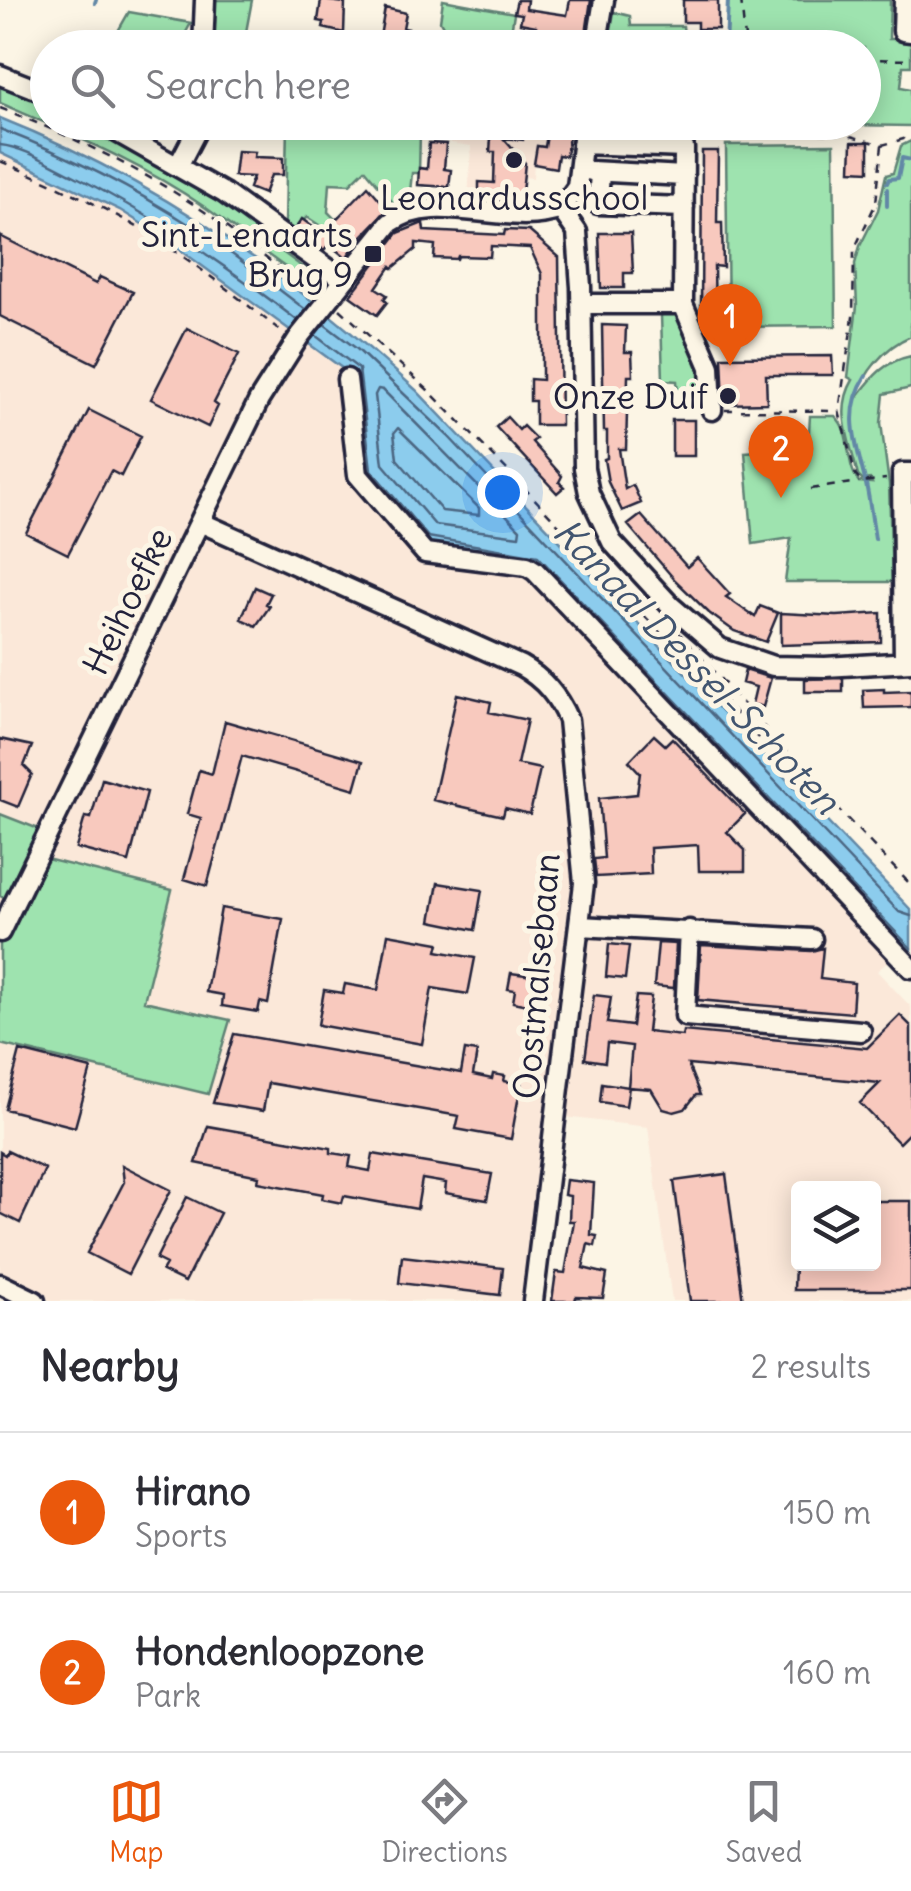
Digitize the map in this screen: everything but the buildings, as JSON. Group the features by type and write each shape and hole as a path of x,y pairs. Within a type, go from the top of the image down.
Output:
{"street":[{"path":"203,30 205,0"},
{"path":"599,30 604,0"},
{"path":"904,0 903,31 911,32"},
{"path":"0,74 30,86"},
{"path":"132,140 224,193 344,280"},
{"path":"178,166 192,140"},
{"path":"583,140 598,204 684,207"},
{"path":"582,144 684,148 683,304 710,367 712,410"},
{"path":"590,171 684,176"},
{"path":"590,171 562,210 576,232 584,468 589,493 612,542 671,606 720,648 773,666 907,662 906,473"},
{"name":"Heihoefke","path":"0,932 259,400 325,302 390,222 405,213 429,210 532,215 562,210"},
{"path":"581,304 683,304"},
{"path":"347,379 358,476 425,553 526,566 535,571 911,968"},
{"name":"Oostmalsebaan","path":"200,522 521,666 552,690 568,720 583,864 580,926 533,1301"},
{"path":"580,926 812,939"},
{"path":"689,930 686,1016 861,1032"},
{"path":"0,1284 35,1301"}],"path":[{"path":"741,0 744,30"},
{"path":"881,59 911,60"},
{"path":"0,108 30,121"},
{"path":"867,140 882,144 911,137"},
{"path":"74,140 120,160 205,212 367,331 465,427 808,790 835,806"},
{"path":"684,148 692,140"},
{"path":"862,482 856,476 838,411 853,317 854,250 876,204 882,144"},
{"path":"0,161 128,222 297,339"},
{"path":"712,410 838,411"},
{"path":"811,490 906,473"},
{"path":"681,638 911,885"}],"shaded area":[{"name":"Leonardusschool","path":"568,140 566,156 558,155 556,168 534,164 533,178 524,177 521,204 468,200 471,146 451,143"},
{"path":"0,153 120,210 350,374 900,952 877,971 911,1007 911,1301 672,1301 648,1127 548,1115 520,1301 52,1301 0,1276"}],"green space":[{"path":"209,0 252,0 246,30 208,30"},
{"path":"443,0 514,13 511,30 456,30 444,28 440,21"},
{"path":"728,0 890,0 889,39 911,39 911,66 903,66 901,87 911,89 911,126 881,126 881,30 727,30"},
{"path":"129,12 191,23 187,30 119,30"},
{"path":"614,12 630,16 631,26 683,26 683,30 611,30"},
{"path":"0,83 30,94 30,117 0,103"},
{"path":"82,140 116,140 265,229 265,239 329,287 326,293 206,208"},
{"path":"287,140 420,140 419,173 412,173 409,201 395,205 365,169 350,184 330,183 328,212 337,221 328,231 307,217 294,229 285,226"},
{"path":"911,141 911,336 876,362 855,400 885,367 911,356 911,388 884,394 881,423 889,484 892,582 785,582 791,538 753,544 745,452 808,448 810,416 835,416 844,431 854,474 859,482 872,483 858,476 844,415 853,380 848,377 857,306 855,264 878,210 886,175 893,173 901,146"},
{"path":"834,144 836,326 728,327 726,145"},
{"path":"676,308 675,314 684,315 704,367 702,404 679,403 677,381 663,380 661,315"},
{"path":"0,814 49,833 38,857 172,890 144,1001 230,1020 208,1094 0,1044 0,932 15,903 0,896"}],"water":[{"path":"0,118 30,131 30,140 51,140 114,171 221,235 369,348 416,390 911,910 911,963 531,563 424,547 361,474 350,374 120,210 0,153"}],"waterway":[{"path":"727,30 728,0"},
{"path":"887,183 898,178 902,158 911,160"},
{"path":"887,189 887,206"},
{"path":"866,376 853,416 875,539"}],"place":[{"name":"Leonardusschool","path":"514,160"},
{"name":"Sint-Lenaarts Brug 9","path":"373,254"},
{"name":"Hirano","path":"730,366"},
{"name":"Onze Duif","path":"728,396"},
{"name":"Hondenloopzone","path":"781,498"}],"water label":[{"name":"Kanaal Dessel-Schoten","path":"697,666"}]}
